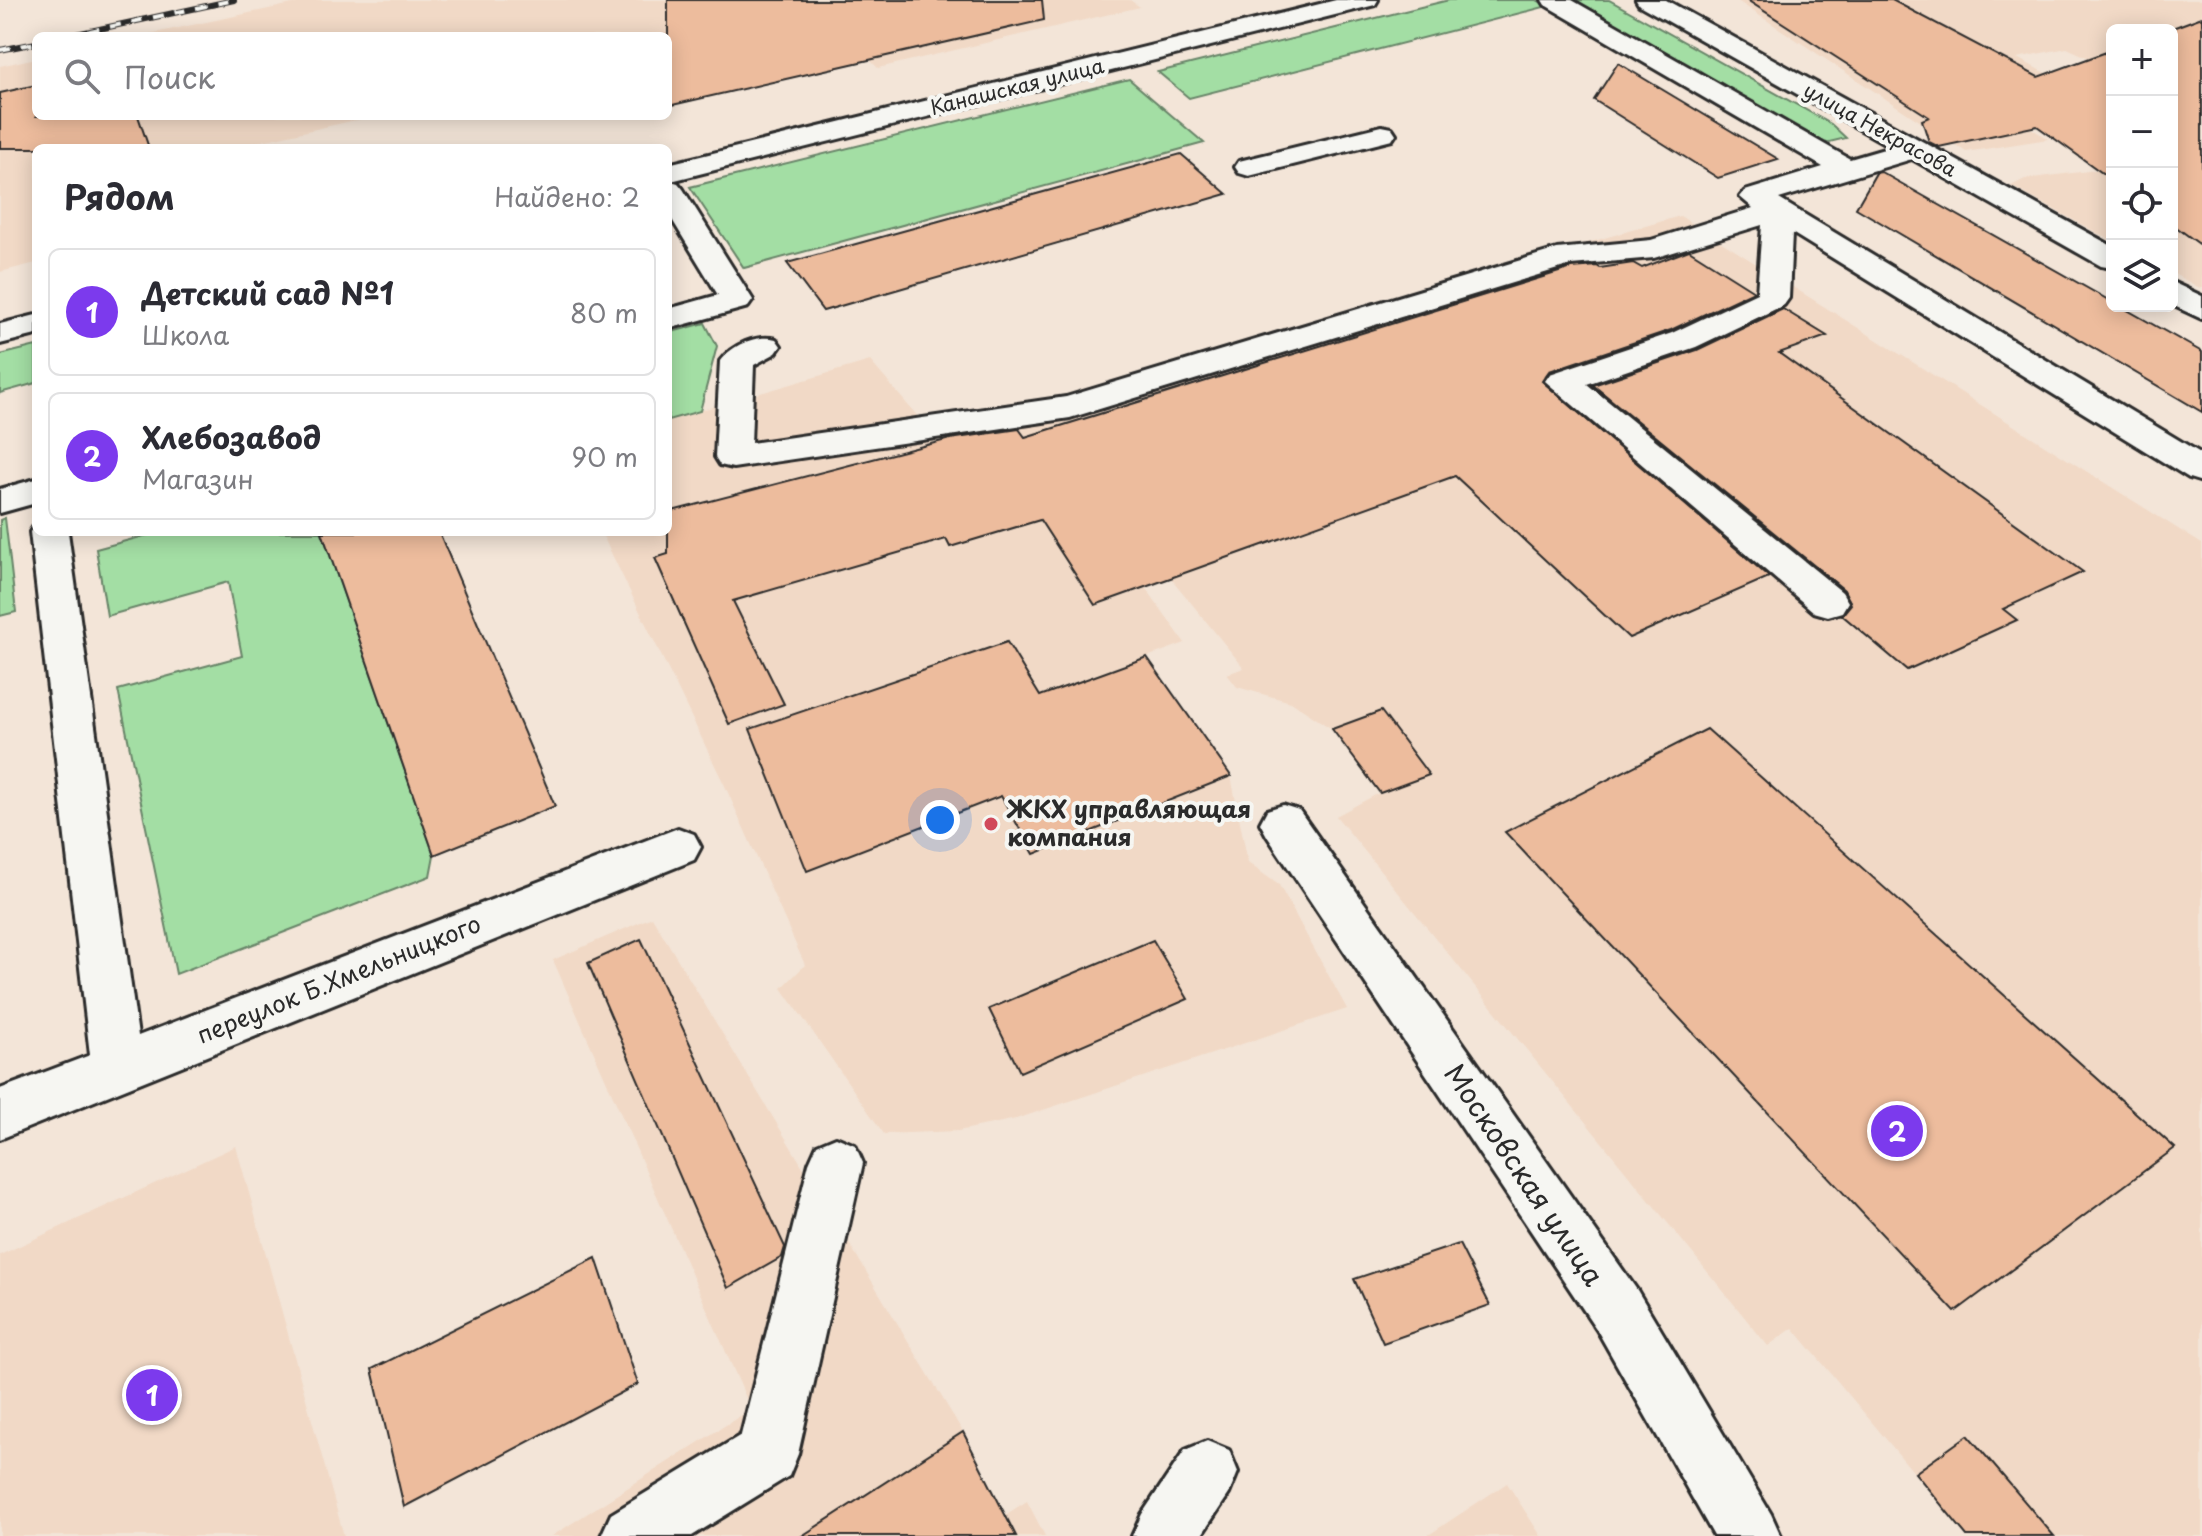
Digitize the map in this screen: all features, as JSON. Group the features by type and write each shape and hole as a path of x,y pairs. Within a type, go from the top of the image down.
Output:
{"street":[{"name":"Канашская улица","path":"672,172 1366,0"},
{"path":"1554,0 1845,168"},
{"name":"улица Некрасова","path":"1648,0 2106,256"},
{"path":"1249,167 1382,134"},
{"path":"1914,149 1755,197 2202,470"},
{"path":"672,195 737,300 672,318"},
{"path":"764,346 737,361 733,457 1070,407 1568,256 1654,249 1778,210"},
{"path":"1778,210 1773,298 1684,340 1562,381 1828,602"},
{"path":"2178,295 2202,309"},
{"path":"0,334 32,326"},
{"path":"0,501 32,492"},
{"path":"50,536 117,1068"},
{"name":"Московская улица","path":"1283,823 1617,1310 1749,1536"},
{"name":"переулок Б.Хмельницкого","path":"0,1114 678,847"},
{"path":"633,1536 767,1454 836,1163"},
{"path":"1164,1536 1207,1472"}],"shaded area":[{"path":"311,0 1130,0 1140,7 878,68 820,11 672,35 672,32 159,32"},
{"path":"1736,0 2202,0 2202,74 2178,39 2178,24 2106,24 2106,66 2067,48 2017,58 2049,75 1985,98 2048,139 1966,152"},
{"path":"32,59 32,120 356,120 249,144 32,144 32,264 0,272 0,66"},
{"path":"2202,141 2202,289 2178,276 2178,148"},
{"path":"2106,169 2106,238 2011,186 2025,179"},
{"path":"1680,216 2202,544 2202,1536 1967,1536 1793,1328 1768,1346 1336,816 1379,793 1332,729 1291,702 1237,687 1227,674 1244,668 1122,518 1134,571 1185,643 1147,657 1231,776 1248,863 1279,885 1347,1009 1016,1119 958,1131 884,1134 782,988 805,965 725,786 603,536 672,536 672,419 870,361 920,419 1062,396"},
{"path":"652,917 963,1432 1005,1515 1027,1501 1045,1536 552,1536 751,1409 553,960"},
{"path":"236,1146 344,1536 0,1536 0,1255"},
{"path":"1507,1483 1541,1536 1427,1536"}],"green space":[{"path":"1449,0 1537,0 1548,6 1189,98 1158,72"},
{"path":"1566,0 1609,0 1831,124 1846,138 1821,144"},
{"path":"1129,79 1204,143 744,268 690,187"},
{"path":"705,323 717,346 700,411 672,419 672,332"},
{"path":"32,347 32,384 0,393 0,355"},
{"path":"5,518 16,612 0,616 0,520"},
{"path":"144,536 323,536 434,855 430,876 176,974 118,690 242,656 228,582 107,616 96,549"}],"building":[{"path":"668,0 1042,0 1044,20 672,105 672,32 668,32"},
{"path":"1747,0 1892,0 2038,77 2106,52 2106,176 2037,126 1939,147 1929,142 1922,120 1929,117"},
{"path":"2202,17 2202,246 2178,228 2178,26"},
{"path":"1618,63 1778,159 1718,178 1594,100"},
{"path":"32,86 32,120 139,120 148,144 32,144 32,148 0,148 0,93"},
{"path":"1181,154 1227,194 823,311 787,263"},
{"path":"1881,172 2106,299 2106,312 2131,312 2202,352 2202,412 1856,208 1876,173"},
{"path":"1689,250 1754,291 1671,330 1549,371 1542,381 1769,577 1629,638 1455,476 1095,605 1040,520 950,547 946,539 733,601 784,704 729,724 655,558 668,554 672,511 950,439 1019,429 1025,437 1572,268 1633,263 1642,268"},
{"path":"1783,309 1827,336 1779,353 2083,572 2003,609 2017,620 1907,670 1842,615 1851,604 1844,590 1593,385 1697,350"},
{"path":"323,536 441,536 555,806 434,855"},
{"path":"1007,642 1040,696 1147,657 1231,776 1034,854 1001,796 807,871 750,729"},
{"path":"1381,711 1429,775 1380,793 1332,729"},
{"path":"1707,729 2175,1148 1955,1312 1505,832"},
{"path":"641,939 785,1247 782,1257 728,1288 588,963"},
{"path":"1153,940 1188,999 1020,1072 989,1009"},
{"path":"1459,1244 1490,1305 1383,1343 1354,1279"},
{"path":"596,1258 638,1384 404,1507 372,1369"},
{"path":"963,1432 1016,1536 802,1536"},
{"path":"1968,1435 2054,1536 1967,1536 1915,1473"}],"railway":[{"path":"86,32 234,0"},
{"path":"0,50 32,44"}],"place":[{"name":"ЖКХ управляющая компания","path":"991,824"},
{"name":"Хлебозавод","path":"1897,1131"},
{"name":"Детский сад №1","path":"152,1395"}]}
